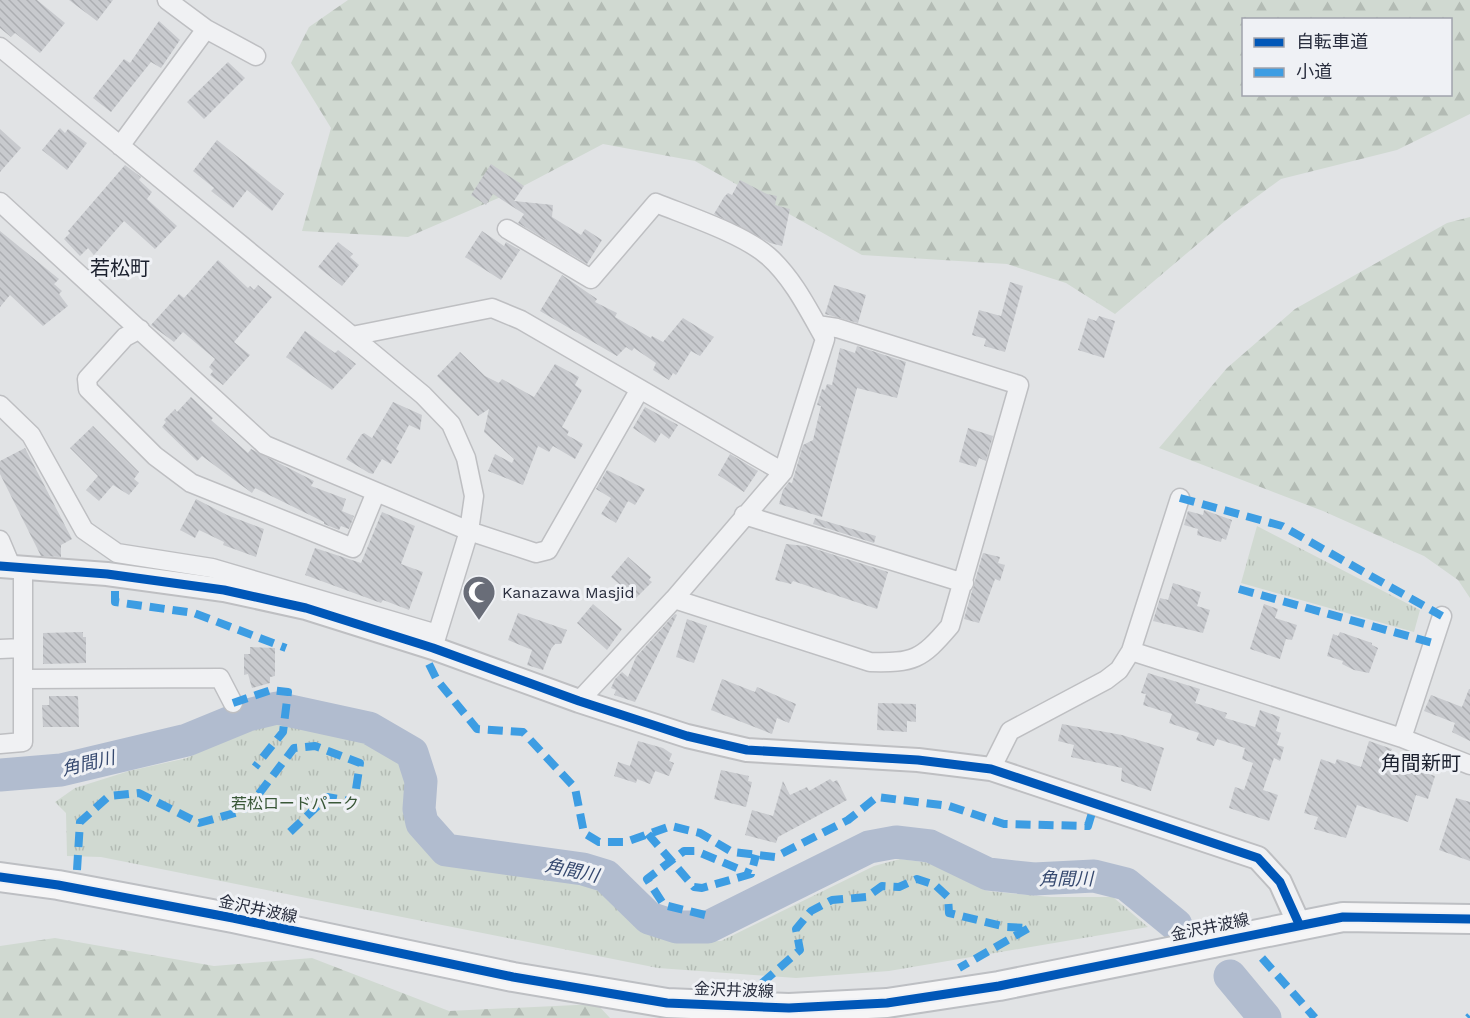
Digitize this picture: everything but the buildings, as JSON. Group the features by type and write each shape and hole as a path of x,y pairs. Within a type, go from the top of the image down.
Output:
{"main road":[{"name":"金沢井波線","path":"0,877 105,894 513,977 667,1003 789,1008 887,1003 999,986 1343,917 1470,919"}],"street":[{"path":"167,0 206,29 256,56"},
{"path":"120,147 206,29"},
{"path":"0,47 423,395 451,424 466,458 474,496 469,531 435,641"},
{"path":"0,201 266,445 469,531 536,553 548,550 640,389"},
{"path":"507,229 591,279 656,203 716,226 767,255 786,276 825,339 783,472 674,599 579,701"},
{"path":"352,336 492,308 521,320 783,472"},
{"path":"674,599 870,662 904,663 929,651 950,626 1019,385 837,328 816,325"},
{"path":"140,329 125,337 87,379 88,389 155,456 191,483 352,548 376,492"},
{"path":"0,405 31,435 84,530 117,553 212,568 435,641 579,701 687,736 747,750 918,760 991,769 1258,858 1280,882 1299,924"},
{"path":"991,769 1010,731 1106,680 1119,669 1131,651 1180,498"},
{"path":"744,515 964,583"},
{"path":"0,540 11,567 23,648 23,742 0,744"},
{"path":"11,567 107,574 224,590 435,641"},
{"path":"1402,738 1442,616"},
{"path":"0,649 23,648"},
{"path":"1131,651 1402,738 1470,765"},
{"path":"23,679 220,678 233,703"}],"green space":[{"path":"348,0 1470,0 1470,114 1397,150 1281,179 1232,215 1115,314 1066,283 1007,264 862,255 695,161 603,144 510,193 408,237 302,231 331,128 291,63 309,27"},
{"path":"1470,217 1470,598 1458,580 1424,556 1323,511 1159,448 1227,368 1295,309 1447,223"},
{"path":"1257,526 1420,610 1414,632 1241,583"},
{"name":"若松ロードパーク","path":"277,708 369,728 412,753 421,781 419,809 422,823 446,850 596,887 649,933 681,942 721,941 874,866 900,859 931,863 987,891 1051,897 1113,897 1148,927 889,971 796,978 658,968 101,857 67,856 66,813 55,802 75,788 129,771 187,758 217,743 248,715"},
{"path":"55,938 214,966 312,958 449,1011 597,1004 610,1018 0,1018 0,946"}],"waterway":[{"name":"角間川","path":"0,775 61,770 187,740 248,715 277,708 369,728 412,753 421,781 419,809 422,823 446,850 583,869 606,876 649,918 677,927 708,927 869,847 896,842 930,846 988,874 1034,879 1094,876 1126,884 1176,925"},
{"name":"角間川","path":"1230,976 1265,1018"}],"marked path":[{"path":"1180,498 1282,526 1442,616"},
{"path":"1239,589 1433,643"},
{"path":"115,591 115,602 194,613 286,648"},
{"path":"429,664 437,680 477,729 523,732 575,788 584,833 599,842 626,842 671,826 700,833 732,852 775,857 848,820 877,797 949,806 1004,824 1088,826 1095,803"},
{"path":"233,703 271,690 288,692 283,732 255,767"},
{"path":"77,870 80,822 109,796 139,793 199,823 242,811 258,795 294,748 315,746 360,763 354,802 327,797 290,832"},
{"path":"648,834 694,887 702,888 751,874 756,855"},
{"path":"705,915 664,905 647,879 684,851 696,851 751,874"},
{"path":"762,983 800,950 796,929 811,911 832,900 867,897 882,886 899,887 917,879 935,885 948,897 949,913 1006,927 1029,928 959,968"},
{"path":"1262,958 1315,1018"}],"cycle path":[{"path":"0,566 107,574 224,590 306,608 433,648 579,701 687,736 747,750 918,760 991,769 1258,858 1280,882 1299,924"},
{"path":"0,877 58,885 233,918 513,977 667,1003 789,1008 887,1003 999,986 1343,917 1470,919"}],"place":[{"name":"Kanazawa Masjid","path":"479,621"}],"district":[{"name":"若松町","path":"120,268"},
{"name":"角間新町","path":"1421,763"}]}
